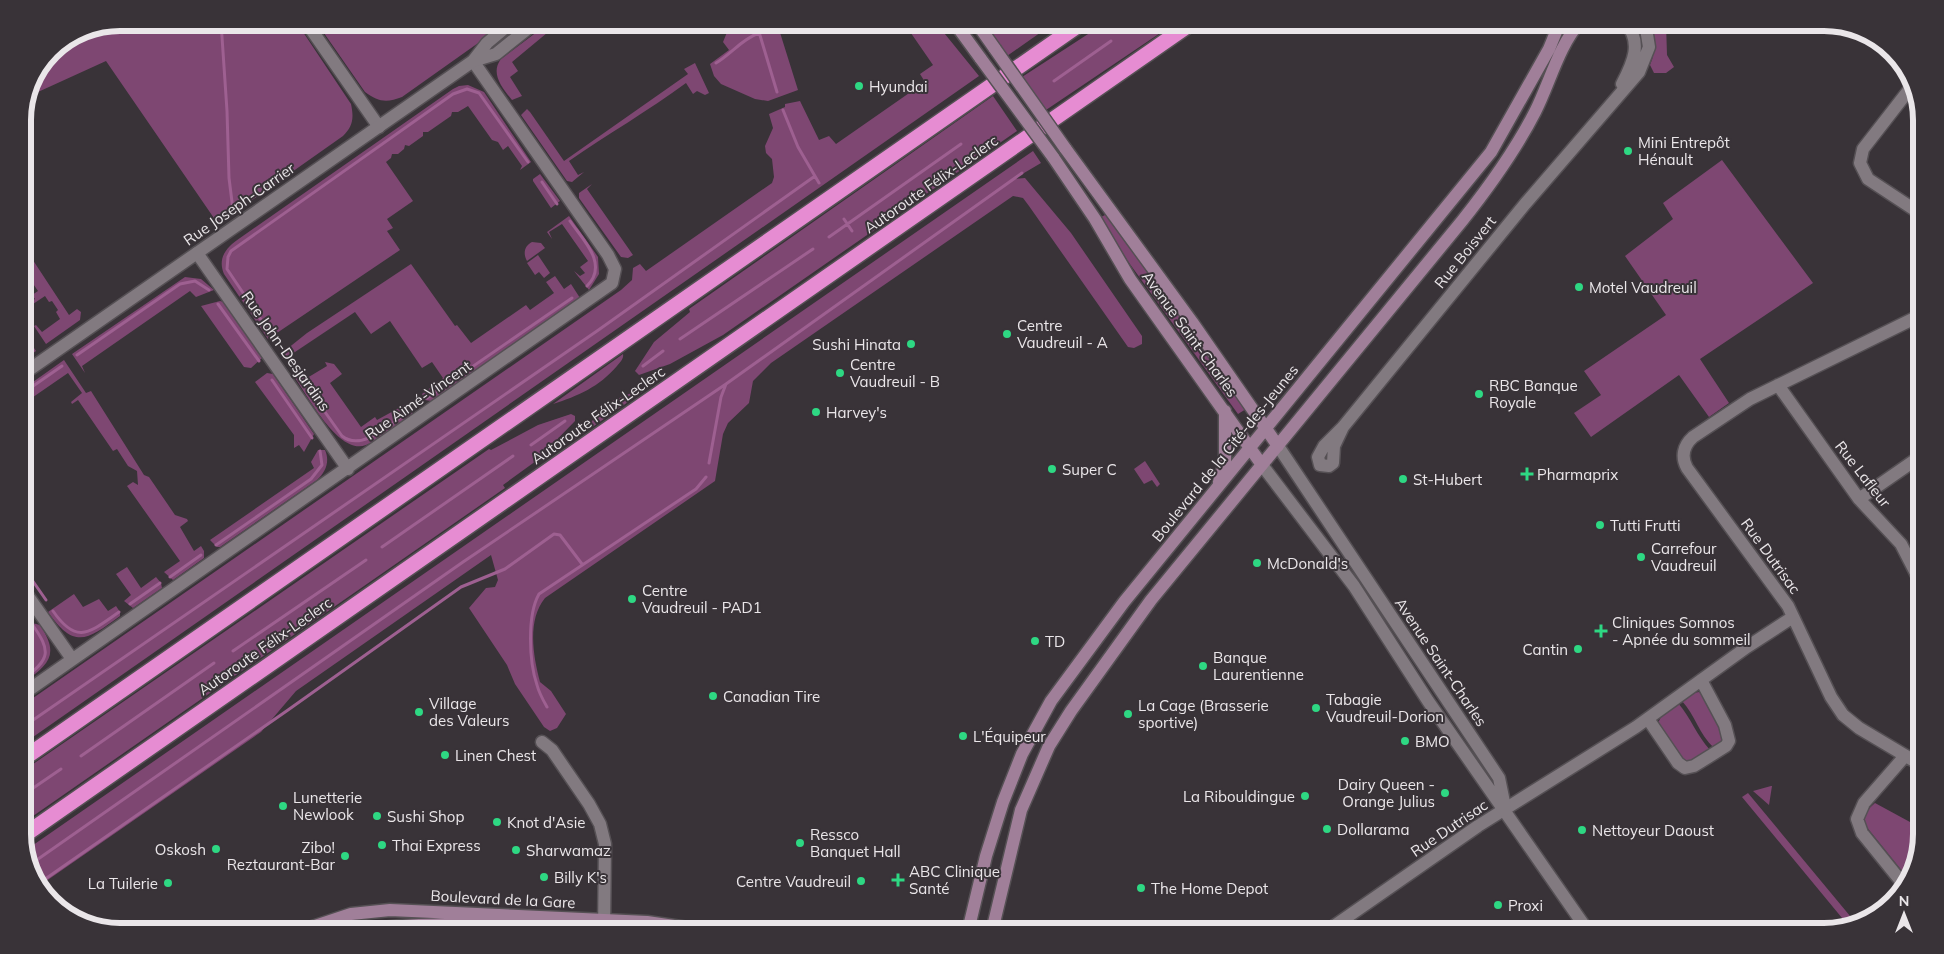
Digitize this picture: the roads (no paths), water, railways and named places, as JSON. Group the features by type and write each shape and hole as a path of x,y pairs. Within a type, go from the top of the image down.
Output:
{"highway":[{"path":"31,753 1070,31"},
{"name":"Autoroute Félix-Leclerc","path":"31,830 1180,31"}],"main road":[{"name":"Avenue Saint-Charles","path":"961,31 1053,157 1095,219 1130,279 1262,465"},
{"name":"Avenue Saint-Charles","path":"982,31 1278,446"},
{"name":"Boulevard de la Cité-des-Jeunes","path":"970,923 998,816 1019,760 1040,720 1072,670 1107,624 1490,152 1548,49 1556,31"},
{"path":"994,923 1017,823 1032,783 1049,746 1084,691 1143,611 1462,221 1495,178 1528,125 1565,45 1574,31"},
{"path":"1217,488 1225,462 1225,411"},
{"name":"Boulevard de la Gare","path":"326,923 351,914 380,910 575,923"}],"street":[{"path":"312,31 379,126"},
{"name":"Rue Joseph-Carrier","path":"31,368 473,61 488,43 502,31"},
{"name":"Rue Joseph-Carrier","path":"473,61 496,54 525,31"},
{"name":"Rue Boisvert","path":"1614,99 1632,64 1635,54 1633,35 1631,31"},
{"name":"Rue Boisvert","path":"1343,427 1644,64 1649,42 1647,31"},
{"name":"Rue Aimé-Vincent","path":"31,688 608,287 614,278 614,265 473,61"},
{"path":"1908,91 1863,149 1860,163 1868,179 1913,209"},
{"name":"Rue John-Desjardins","path":"197,253 348,468"},
{"name":"Rue Dutrisac","path":"1339,923 1505,809 1648,720 1701,680 1793,617 1782,598 1687,468 1684,458 1686,444 1696,434 1741,404 1913,319"},
{"name":"Rue Lafleur","path":"1778,385 1859,499 1901,544 1913,567"},
{"name":"Avenue Saint-Charles","path":"1278,446 1498,778 1502,787 1505,809"},
{"path":"1859,499 1913,462"},
{"name":"Avenue Saint-Charles","path":"1262,465 1354,586 1428,701 1505,809 1582,923"},
{"path":"31,600 72,659"},
{"path":"1793,617 1831,697 1843,715 1859,728 1913,760"},
{"path":"1648,720 1678,763 1685,768 1694,766 1726,746 1729,741 1728,731 1701,680"},
{"path":"542,742 552,750 589,804 600,824 605,844 605,923"},
{"path":"1900,880 1862,833 1858,819 1864,803 1905,756"}],"waterway":[{"path":"222,31 229,178 233,210"},
{"path":"759,31 777,92"},
{"path":"716,63 747,39 759,33"},
{"path":"1054,81 1111,41"},
{"path":"272,336 227,269 228,257 231,251 453,94 467,89 479,93 528,162"},
{"path":"783,110 798,147 819,183"},
{"path":"829,237 961,144"},
{"path":"709,463 721,397 726,384 1022,173"},
{"path":"31,721 597,331 815,176"},
{"path":"542,182 557,204"},
{"path":"844,219 852,231"},
{"path":"570,221 587,244 595,261 593,278 587,286"},
{"path":"680,339 813,249"},
{"path":"77,355 180,284 195,281 209,290"},
{"path":"427,398 572,298"},
{"path":"218,304 259,361"},
{"path":"643,366 663,351"},
{"path":"31,387 62,366"},
{"path":"298,374 342,436 350,440 359,441 368,438 412,409"},
{"path":"272,380 312,438"},
{"path":"36,861 463,562 726,384"},
{"path":"531,445 565,421"},
{"path":"216,545 311,479 322,465 320,451"},
{"path":"382,547 513,456"},
{"path":"547,707 534,675 530,639 532,614 539,594 696,489 706,477"},
{"path":"44,880 461,587 505,569 554,534 560,535 582,564"},
{"path":"170,577 201,555"},
{"path":"233,651 366,560"},
{"path":"31,578 46,600"},
{"path":"130,604 160,583"},
{"path":"53,611 69,629 77,632 92,630 119,612"},
{"path":"31,673 39,666 45,654 43,641 32,624"},
{"path":"81,756 214,663"},
{"path":"31,790 61,769"}],"place":[{"name":"Hyundai","path":"859,86"},
{"name":"Mini Entrepôt Hénault","path":"1628,151"},
{"name":"Motel Vaudreuil","path":"1579,287"},
{"name":"Centre Vaudreuil - A","path":"1007,334"},
{"name":"Sushi Hinata","path":"911,344"},
{"name":"Centre Vaudreuil - B","path":"840,373"},
{"name":"RBC Banque Royale","path":"1479,394"},
{"name":"Harvey's","path":"816,412"},
{"name":"Super C","path":"1052,469"},
{"name":"Pharmaprix","path":"1527,474"},
{"name":"St-Hubert","path":"1403,479"},
{"name":"Tutti Frutti","path":"1600,525"},
{"name":"Carrefour Vaudreuil","path":"1641,557"},
{"name":"McDonald's","path":"1257,563"},
{"name":"Centre Vaudreuil - PAD1","path":"632,599"},
{"name":"Cliniques Somnos - Apnée du sommeil","path":"1601,631"},
{"name":"TD","path":"1035,641"},
{"name":"Cantin","path":"1578,649"},
{"name":"Banque Laurentienne","path":"1203,666"},
{"name":"Canadian Tire","path":"713,696"},
{"name":"Tabagie Vaudreuil-Dorion","path":"1316,708"},
{"name":"Village des Valeurs","path":"419,712"},
{"name":"La Cage (Brasserie sportive)","path":"1128,714"},
{"name":"L'Équipeur","path":"963,736"},
{"name":"BMO","path":"1405,741"},
{"name":"Linen Chest","path":"445,755"},
{"name":"Dairy Queen - Orange Julius","path":"1445,793"},
{"name":"La Ribouldingue","path":"1305,796"},
{"name":"Lunetterie Newlook","path":"283,806"},
{"name":"Sushi Shop","path":"377,816"},
{"name":"Knot d'Asie","path":"497,822"},
{"name":"Dollarama","path":"1327,829"},
{"name":"Nettoyeur Daoust","path":"1582,830"},
{"name":"Ressco Banquet Hall","path":"800,843"},
{"name":"Thai Express","path":"382,845"},
{"name":"Oskosh","path":"216,849"},
{"name":"Sharwamaz","path":"516,850"},
{"name":"Zibo! Reztaurant-Bar","path":"345,856"},
{"name":"Billy K's","path":"544,877"},
{"name":"ABC Clinique Santé","path":"898,880"},
{"name":"Centre Vaudreuil","path":"861,881"},
{"name":"La Tuilerie","path":"168,883"},
{"name":"The Home Depot","path":"1141,888"},
{"name":"Proxi","path":"1498,905"}]}
